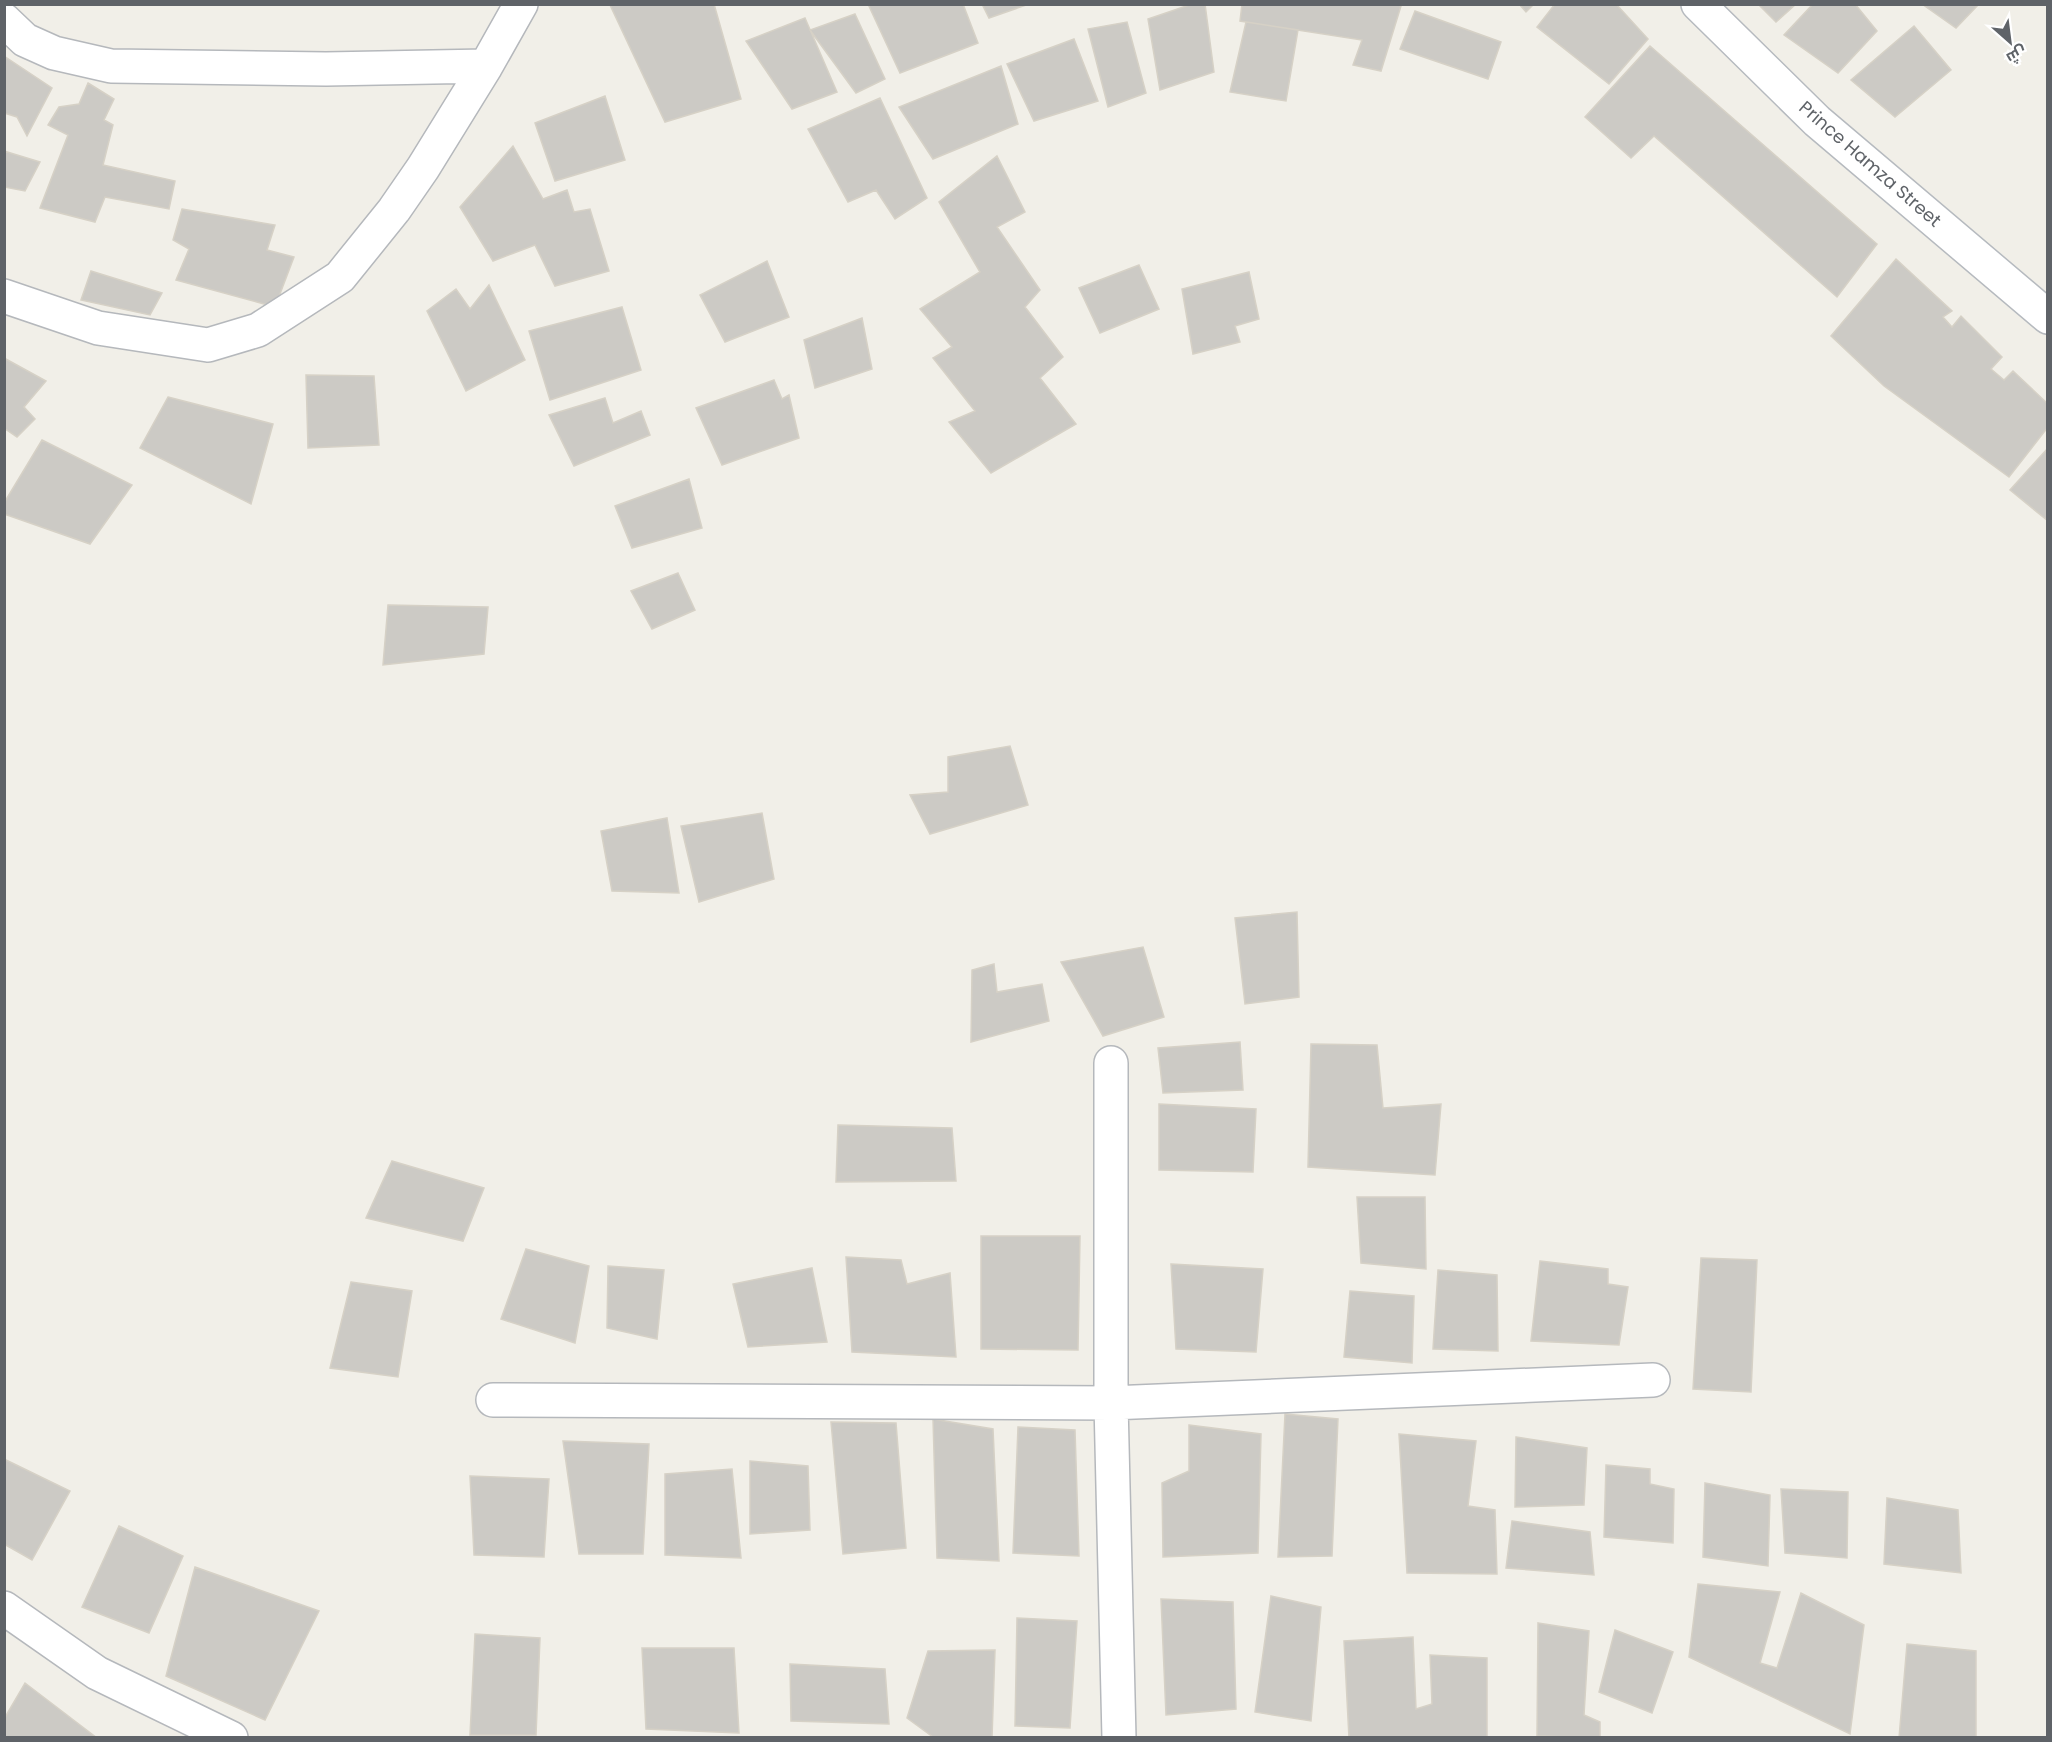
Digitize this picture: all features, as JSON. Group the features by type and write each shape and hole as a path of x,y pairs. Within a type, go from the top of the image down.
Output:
{"street":[{"path":"4,296 98,328 208,345 258,330 340,277 400,201 486,66 521,4"},
{"name":"Prince Hamza Street","path":"1698,4 1817,121 2048,317"},
{"path":"4,20 25,40 54,53 111,66 326,69 486,66"},
{"path":"1111,1063 1111,1403 1119,1737"},
{"path":"493,1400 1111,1403 1653,1380"},
{"path":"4,1608 97,1673 231,1737"}],"building":[{"path":"714,4 741,99 665,122 610,5"},
{"path":"868,4 963,4 978,43 900,73"},
{"path":"982,4 1029,4 989,18"},
{"path":"1192,4 1205,4 1214,72 1160,90 1148,19"},
{"path":"1242,4 1395,4 1401,6 1381,71 1353,65 1362,40 1240,21"},
{"path":"1519,4 1534,4 1526,12"},
{"path":"1555,4 1616,4 1648,39 1609,84 1537,27"},
{"path":"1758,4 1796,4 1776,22"},
{"path":"1813,4 1855,4 1877,31 1838,73 1784,35"},
{"path":"1922,4 1979,4 1956,28"},
{"path":"1415,11 1501,42 1488,79 1400,49"},
{"path":"855,14 885,79 856,93 810,30"},
{"path":"805,18 837,92 792,109 746,41"},
{"path":"1127,22 1146,93 1108,107 1088,29"},
{"path":"1246,22 1298,30 1286,101 1230,92"},
{"path":"1914,26 1951,70 1895,117 1851,80"},
{"path":"1074,39 1098,101 1034,121 1007,64"},
{"path":"1650,46 1877,244 1837,297 1654,136 1631,158 1585,117"},
{"path":"4,56 52,88 27,136 17,117 4,113"},
{"path":"1001,66 1018,124 933,159 899,107"},
{"path":"88,83 114,99 104,120 113,125 103,165 175,181 169,209 105,197 95,222 40,208 68,135 48,125 59,107 79,104"},
{"path":"605,96 625,160 555,181 535,123"},
{"path":"880,98 927,198 895,219 876,190 848,202 808,129"},
{"path":"513,146 543,199 567,190 574,212 590,209 609,271 555,286 535,245 493,261 460,207"},
{"path":"4,151 40,162 25,191 4,187"},
{"path":"997,156 1025,212 997,227 1040,290 1025,307 1063,357 1040,378 1076,424 991,473 949,422 975,411 933,358 952,347 920,309 980,272 939,202"},
{"path":"182,209 275,225 267,250 294,257 275,307 176,280 189,249 173,240"},
{"path":"1896,259 1952,311 1943,317 1952,327 1961,316 2002,357 1991,369 2004,380 2013,371 2048,404 2048,427 2009,477 1884,386 1831,336"},
{"path":"767,261 789,317 725,342 700,295"},
{"path":"1139,265 1159,309 1100,333 1079,288"},
{"path":"91,271 162,293 150,315 81,300"},
{"path":"1249,272 1259,319 1235,326 1240,342 1193,354 1182,289"},
{"path":"489,285 525,360 466,391 427,311 456,289 470,309"},
{"path":"622,307 641,370 550,400 529,331"},
{"path":"862,318 872,369 815,388 804,340"},
{"path":"4,358 46,381 24,407 35,419 17,437 4,428"},
{"path":"306,375 374,376 379,445 308,448"},
{"path":"774,380 782,399 789,395 799,438 722,465 696,408"},
{"path":"168,397 273,424 251,504 140,448"},
{"path":"605,398 613,423 641,411 650,435 574,466 549,415"},
{"path":"42,440 132,485 90,544 4,514 4,503"},
{"path":"2048,448 2048,521 2010,490"},
{"path":"689,479 702,528 632,548 615,506"},
{"path":"678,573 695,610 652,629 631,591"},
{"path":"388,605 488,607 484,654 383,665"},
{"path":"1010,746 1028,805 930,834 910,795 948,792 948,757"},
{"path":"762,813 774,879 699,902 681,826"},
{"path":"667,818 679,893 612,891 601,831"},
{"path":"1297,912 1299,997 1245,1004 1235,918"},
{"path":"1143,947 1164,1017 1103,1036 1061,962"},
{"path":"994,964 997,992 1042,984 1049,1021 971,1042 972,970"},
{"path":"1240,1042 1243,1090 1163,1093 1158,1048"},
{"path":"1311,1044 1377,1045 1383,1108 1441,1104 1435,1175 1308,1167"},
{"path":"1159,1104 1256,1109 1253,1172 1159,1170"},
{"path":"838,1125 952,1128 956,1181 836,1182"},
{"path":"392,1161 484,1188 463,1241 366,1218"},
{"path":"1357,1197 1425,1197 1426,1269 1361,1263"},
{"path":"981,1236 1080,1236 1078,1350 981,1349"},
{"path":"526,1249 589,1266 575,1343 501,1319"},
{"path":"846,1257 901,1260 907,1284 950,1273 956,1357 852,1352"},
{"path":"1701,1258 1757,1260 1751,1392 1693,1389"},
{"path":"1540,1261 1608,1269 1608,1284 1628,1287 1619,1345 1531,1341"},
{"path":"1171,1264 1263,1269 1256,1352 1176,1349"},
{"path":"608,1266 664,1270 657,1339 607,1328"},
{"path":"812,1268 827,1342 748,1347 733,1284"},
{"path":"1438,1270 1497,1275 1498,1351 1433,1349"},
{"path":"351,1282 412,1291 398,1377 330,1368"},
{"path":"1350,1291 1414,1296 1412,1363 1344,1357"},
{"path":"1285,1414 1338,1419 1332,1556 1278,1557"},
{"path":"933,1419 993,1429 999,1561 937,1558"},
{"path":"831,1422 896,1423 906,1548 843,1554"},
{"path":"1189,1425 1261,1434 1258,1553 1163,1557 1162,1483 1189,1471"},
{"path":"1018,1427 1075,1430 1079,1556 1013,1553"},
{"path":"1399,1434 1476,1441 1468,1506 1495,1510 1497,1574 1407,1573"},
{"path":"1516,1437 1587,1448 1584,1505 1515,1507"},
{"path":"563,1441 649,1444 643,1554 579,1554"},
{"path":"4,1459 70,1491 32,1560 4,1544"},
{"path":"750,1461 808,1466 810,1530 750,1534"},
{"path":"1606,1465 1650,1469 1650,1484 1674,1489 1673,1543 1604,1537"},
{"path":"732,1469 741,1558 665,1555 665,1474"},
{"path":"470,1476 549,1479 544,1557 474,1555"},
{"path":"1705,1483 1770,1495 1768,1566 1703,1557"},
{"path":"1781,1489 1848,1492 1847,1558 1785,1553"},
{"path":"1887,1498 1958,1510 1961,1573 1884,1564"},
{"path":"1512,1521 1590,1532 1594,1575 1506,1568"},
{"path":"119,1526 183,1556 149,1633 82,1607"},
{"path":"195,1567 319,1611 265,1720 166,1676"},
{"path":"1698,1584 1780,1592 1760,1663 1777,1668 1801,1593 1864,1625 1850,1734 1689,1657"},
{"path":"1271,1596 1321,1607 1311,1721 1255,1712"},
{"path":"1161,1599 1233,1602 1236,1709 1166,1715"},
{"path":"1017,1618 1077,1621 1070,1728 1015,1726"},
{"path":"1538,1623 1589,1631 1584,1715 1600,1722 1600,1738 1537,1736"},
{"path":"1615,1630 1673,1652 1652,1713 1599,1692"},
{"path":"475,1634 540,1638 536,1735 470,1735"},
{"path":"1413,1637 1416,1709 1432,1704 1430,1655 1487,1658 1487,1738 1349,1738 1344,1641"},
{"path":"1907,1644 1976,1651 1976,1738 1899,1738"},
{"path":"642,1648 734,1648 739,1733 646,1729"},
{"path":"995,1650 992,1738 933,1737 907,1718 928,1651"},
{"path":"790,1664 885,1669 889,1724 791,1721"},
{"path":"25,1683 97,1738 4,1738 4,1719"}]}
